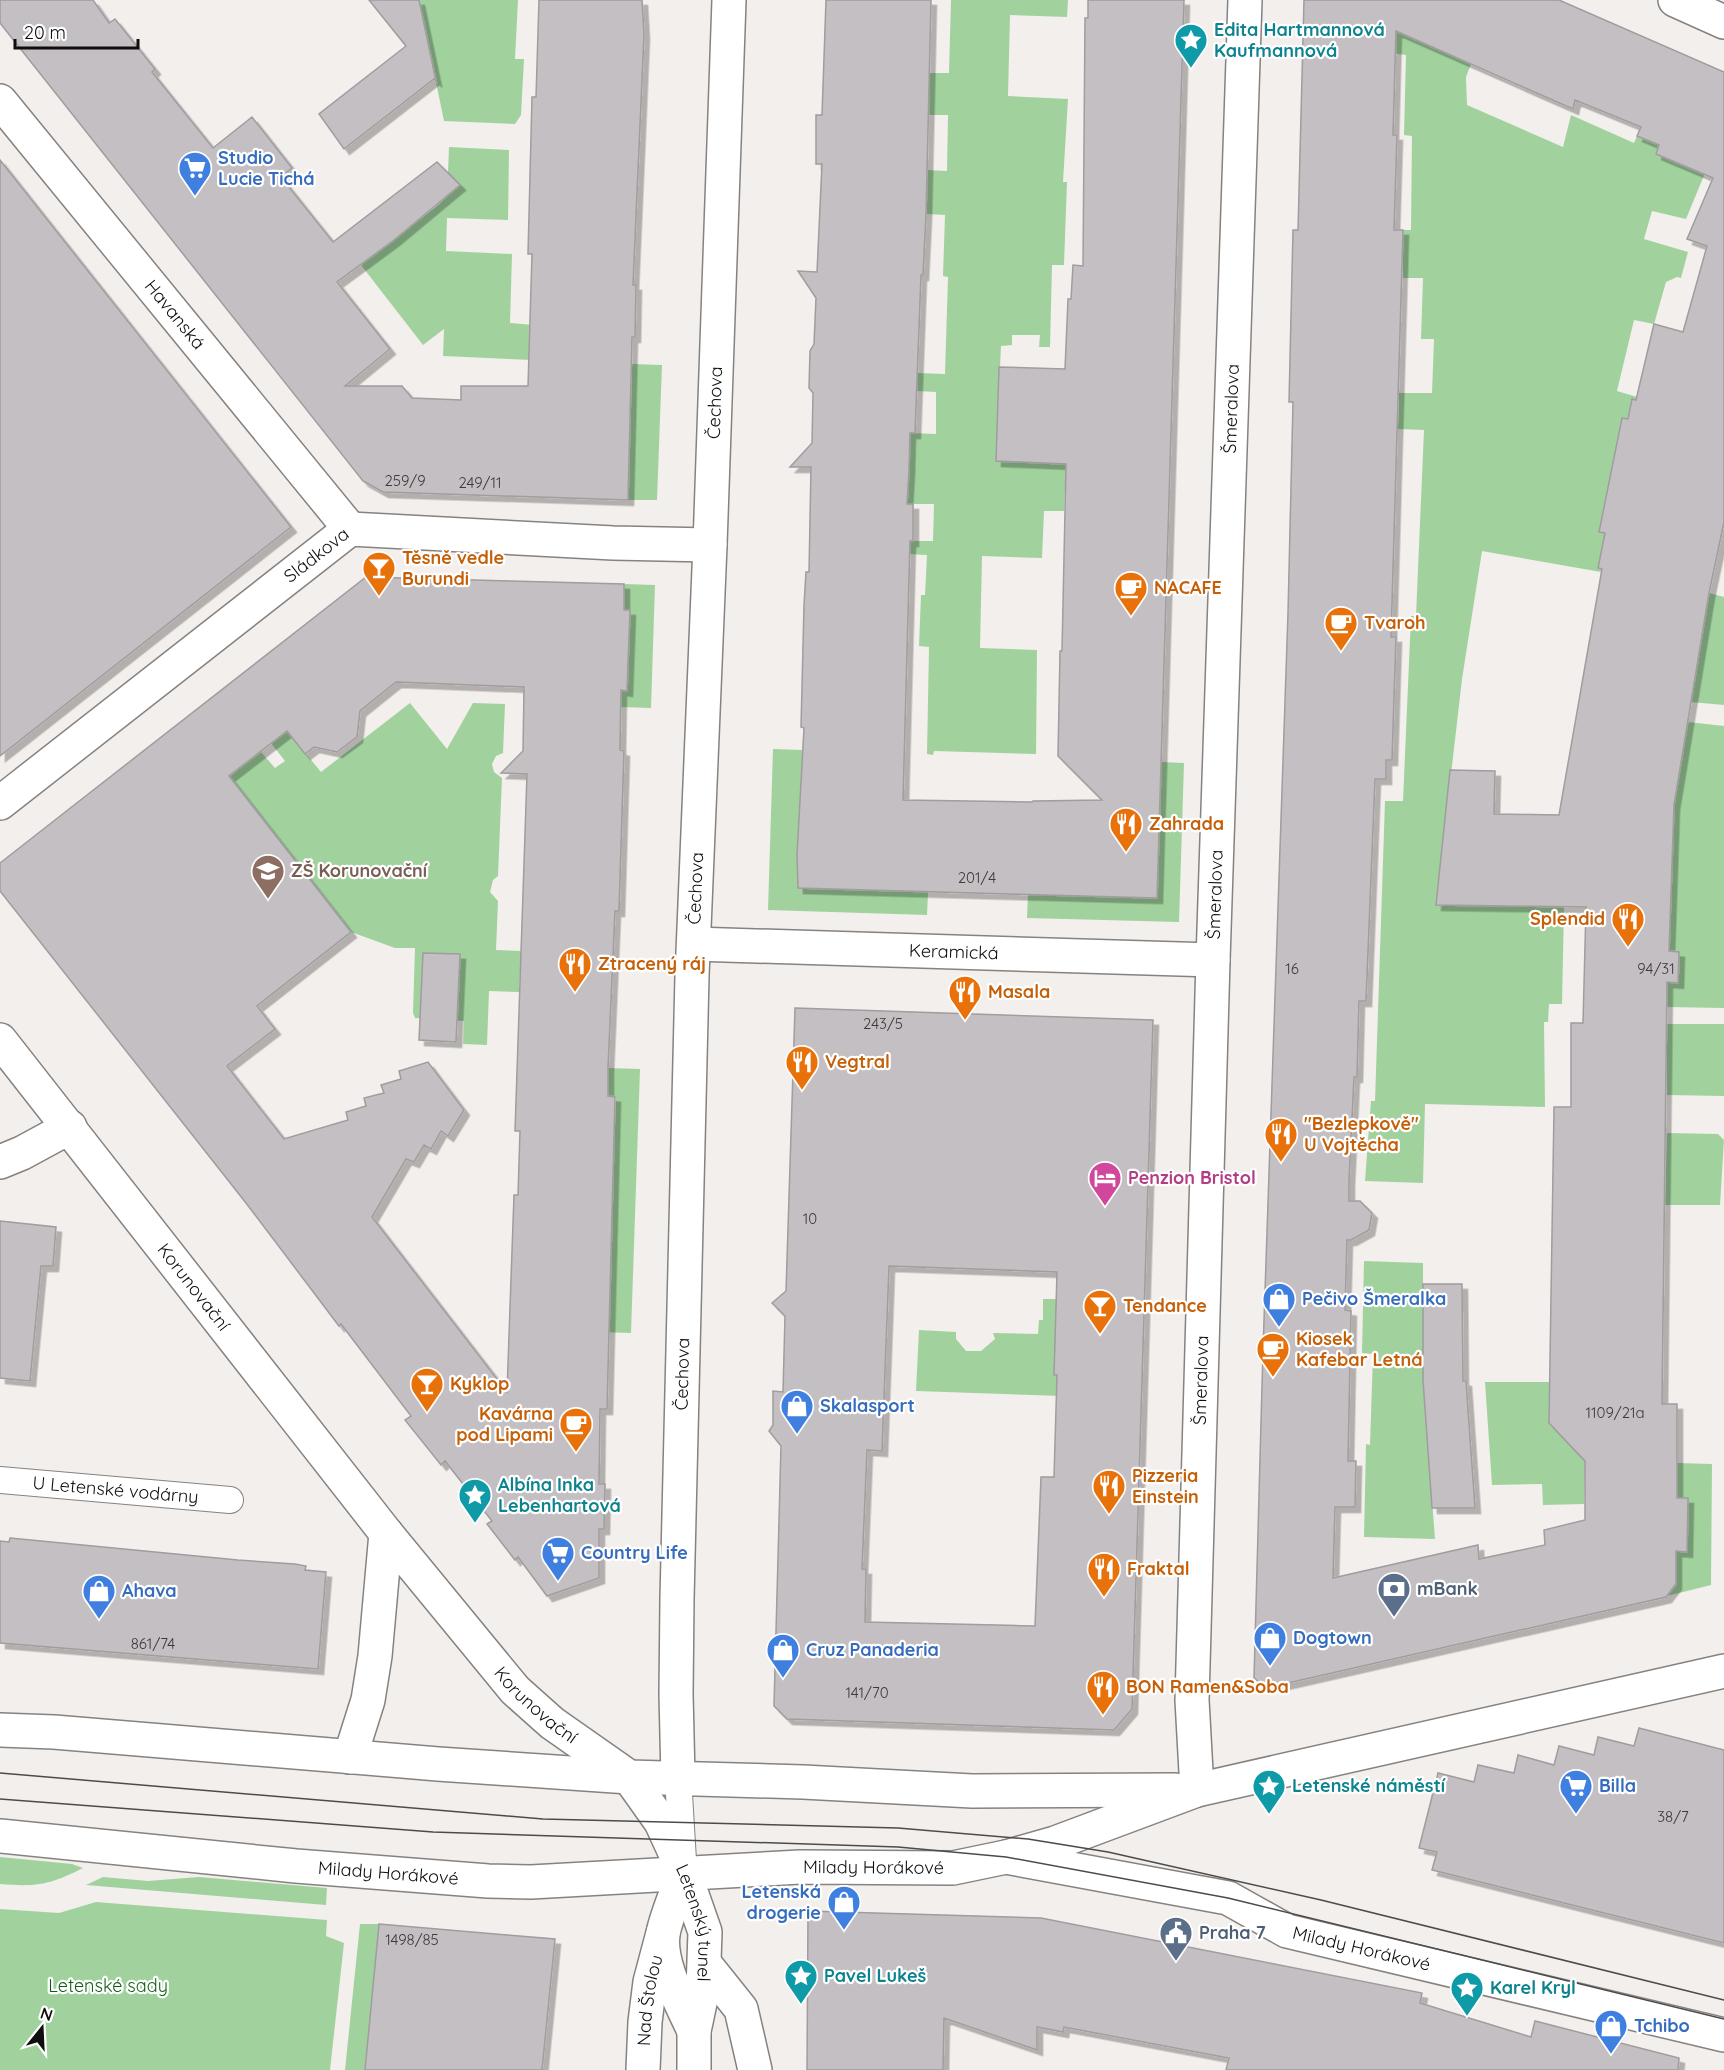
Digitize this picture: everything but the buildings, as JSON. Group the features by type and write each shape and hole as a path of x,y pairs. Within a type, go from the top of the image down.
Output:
{"street":[{"name":"Čechova","path":"678,1778 677,1599 694,944 729,0"},
{"name":"Šmeralova","path":"1197,1790 1192,1700 1213,960 1245,0"},
{"path":"1675,0 1724,22"},
{"name":"Havanská","path":"0,101 350,529"},
{"name":"Sládkova","path":"0,803 350,529 614,543 710,545"},
{"name":"Keramická","path":"694,944 1213,960"},
{"name":"Korunovační","path":"0,1040 386,1533 515,1690 552,1723 629,1777 661,1822 684,1872"},
{"path":"0,1162 70,1127"},
{"path":"350,1757 368,1700 375,1656 386,1533"},
{"path":"1006,1857 1055,1843 1197,1790 1724,1671"},
{"path":"0,1730 54,1732 350,1757 629,1777 803,1782 972,1791 1197,1790"},
{"name":"Milady Horákové","path":"0,1836 296,1866 488,1881 531,1882 800,1867 954,1868 1006,1857 1228,1898 1287,1931 1724,2035"},
{"name":"Letenský tunel","path":"684,1872 663,1932 664,1957 673,1985 694,2031"},
{"name":"Letenský tunel","path":"684,1872 705,1932 703,1989 694,2031 694,2070"},
{"name":"Nad Štolou","path":"643,2070 650,1982 663,1932"},
{"path":"705,1964 741,2009 755,2070"}],"lane":[{"name":"U Letenské vodárny","path":"0,1480 230,1500"},
{"path":"678,1778 684,1872"}],"green space":[{"path":"419,0 518,0 515,59 524,59 521,115 515,124 444,121"},
{"path":"951,0 1068,0 1067,17 1010,15 1008,96 1068,99 1063,182 1067,182 1064,265 1052,265 1050,347 1039,347 1040,335 1012,335 1012,345 1001,346 1000,367 1049,417 1046,463 1066,464 1064,511 1044,511 1042,558 982,556 980,648 1037,650 1036,754 934,751 933,755 927,754 929,647 919,646 921,595 925,595 927,555 907,554 907,541 933,541 934,504 907,504 910,433 936,434 936,392 917,391 917,373 945,374 948,277 943,276 945,215 927,214 927,204 922,204 922,180 927,180 928,170 947,171 948,115 929,115 929,106 924,105 925,82 930,82 930,73 949,73"},
{"path":"1383,25 1471,64 1466,77 1467,105 1563,147 1571,115 1634,143 1637,136 1659,145 1656,154 1681,165 1710,161 1686,219 1652,211 1644,239 1688,252 1681,278 1677,277 1666,282 1654,324 1634,320 1617,391 1637,397 1636,400 1632,400 1628,419 1622,418 1599,531 1605,533 1598,568 1602,569 1601,572 1482,551 1462,679 1436,905 1564,907 1562,1004 1549,1004 1548,1022 1544,1022 1545,1107 1425,1104 1423,1183 1365,1181 1371,1101 1375,1101 1385,801 1403,801 1411,616 1416,616 1424,430 1398,429 1399,393 1432,393 1434,339 1421,339 1423,278 1403,278 1403,230 1411,230 1412,136 1404,135 1406,55 1391,53"},
{"path":"449,147 509,150 508,220 447,218 446,251 512,254 510,323 534,325 533,360 443,356 444,329 423,345 361,265 437,206 459,185 448,173"},
{"path":"632,364 662,365 657,500 628,500"},
{"path":"624,584 655,585 651,708 621,707 621,690 627,690 630,610 624,610"},
{"path":"1709,593 1724,597 1724,705 1691,702"},
{"path":"410,703 447,749 473,703 505,704 503,753 496,756 492,764 494,772 502,778 498,876 493,880 490,892 498,901 496,950 521,951 519,992 489,991 487,1045 463,1044 464,1021 415,1018 413,1013 415,948 395,948 351,932 229,776 261,752 275,768 285,761 271,743 287,731 321,772"},
{"path":"1688,722 1724,726 1724,1008 1666,1007 1667,982 1678,983 1679,952 1669,951 1674,805"},
{"path":"773,749 803,750 797,856 798,888 928,892 927,915 768,910"},
{"path":"1161,762 1184,763 1179,922 1027,918 1028,894 1156,898"},
{"path":"1666,1024 1724,1024 1724,1096 1667,1095"},
{"path":"608,1068 640,1069 631,1333 601,1332 614,1147 607,1119 615,1119 616,1097 608,1096"},
{"path":"1667,1133 1718,1134 1724,1140 1720,1205 1665,1205"},
{"path":"1364,1261 1423,1263 1423,1380 1435,1539 1364,1537 1366,1444 1370,1445 1373,1354 1362,1353"},
{"path":"1043,1299 1056,1299 1064,1375 1063,1396 916,1391 919,1330 956,1332 956,1339 966,1351 981,1351 995,1339 993,1333 1038,1334 1039,1320 1043,1320"},
{"path":"1485,1382 1549,1382 1549,1423 1585,1461 1584,1504 1543,1505 1542,1484 1492,1485"},
{"path":"1677,1463 1712,1464 1711,1585 1667,1596 1676,1584 1676,1551 1687,1551 1688,1499 1677,1498"},
{"path":"0,1857 72,1864 83,1868 43,1883 0,1884"},
{"path":"103,1877 148,1881 199,1877 327,1888 326,1905 86,1885"},
{"name":"Letenské sady","path":"96,1902 327,1920 326,1936 344,1943 330,2070 0,2070 0,1909 59,1913"},
{"path":"360,1924 379,1924 365,2070 345,2070"}],"tram line":[{"path":"0,1773 543,1819 898,1828 1028,1839 1108,1852 1321,1900 1724,2000"},
{"path":"0,1799 433,1832 898,1847 1006,1857 1228,1898 1724,2019"}],"place":[{"name":"Edita Hartmannová Kaufmannová","path":"1191,69"},
{"name":"Studio Lucie Tichá","path":"195,197"},
{"name":"Těsně vedle Burundi","path":"379,597"},
{"name":"NACAFE","path":"1131,617"},
{"name":"Tvaroh","path":"1341,652"},
{"name":"Zahrada","path":"1126,853"},
{"name":"ZŠ Korunovační","path":"268,900"},
{"name":"Splendid","path":"1628,948"},
{"name":"Ztracený ráj","path":"575,993"},
{"name":"Masala","path":"965,1021"},
{"name":"Vegtral","path":"802,1091"},
{"name":"\"Bezlepkově\" U Vojtěcha","path":"1281,1163"},
{"name":"Penzion Bristol","path":"1105,1207"},
{"name":"Pečivo Šmeralka","path":"1279,1328"},
{"name":"Tendance","path":"1100,1335"},
{"name":"Kiosek Kafebar Letná","path":"1273,1378"},
{"name":"Kyklop","path":"427,1413"},
{"name":"Skalasport","path":"797,1435"},
{"name":"Kavárna pod Lipami","path":"576,1453"},
{"name":"Pizzeria Einstein","path":"1109,1515"},
{"name":"Albína Inka Lebenhartová","path":"475,1524"},
{"name":"Country Life","path":"558,1582"},
{"name":"Fraktal","path":"1104,1598"},
{"name":"mBank","path":"1394,1618"},
{"name":"Ahava","path":"99,1620"},
{"name":"Dogtown","path":"1270,1667"},
{"name":"Cruz Panaderia","path":"783,1679"},
{"name":"BON Ramen&Soba","path":"1103,1716"},
{"name":"Letenské náměstí","path":"1269,1815"},
{"name":"Billa","path":"1576,1815"},
{"name":"Letenská drogerie","path":"844,1931"},
{"name":"Praha 7","path":"1176,1962"},
{"name":"Pavel Lukeš","path":"801,2005"},
{"name":"Karel Kryl","path":"1467,2017"},
{"name":"Tchibo","path":"1611,2055"}]}
